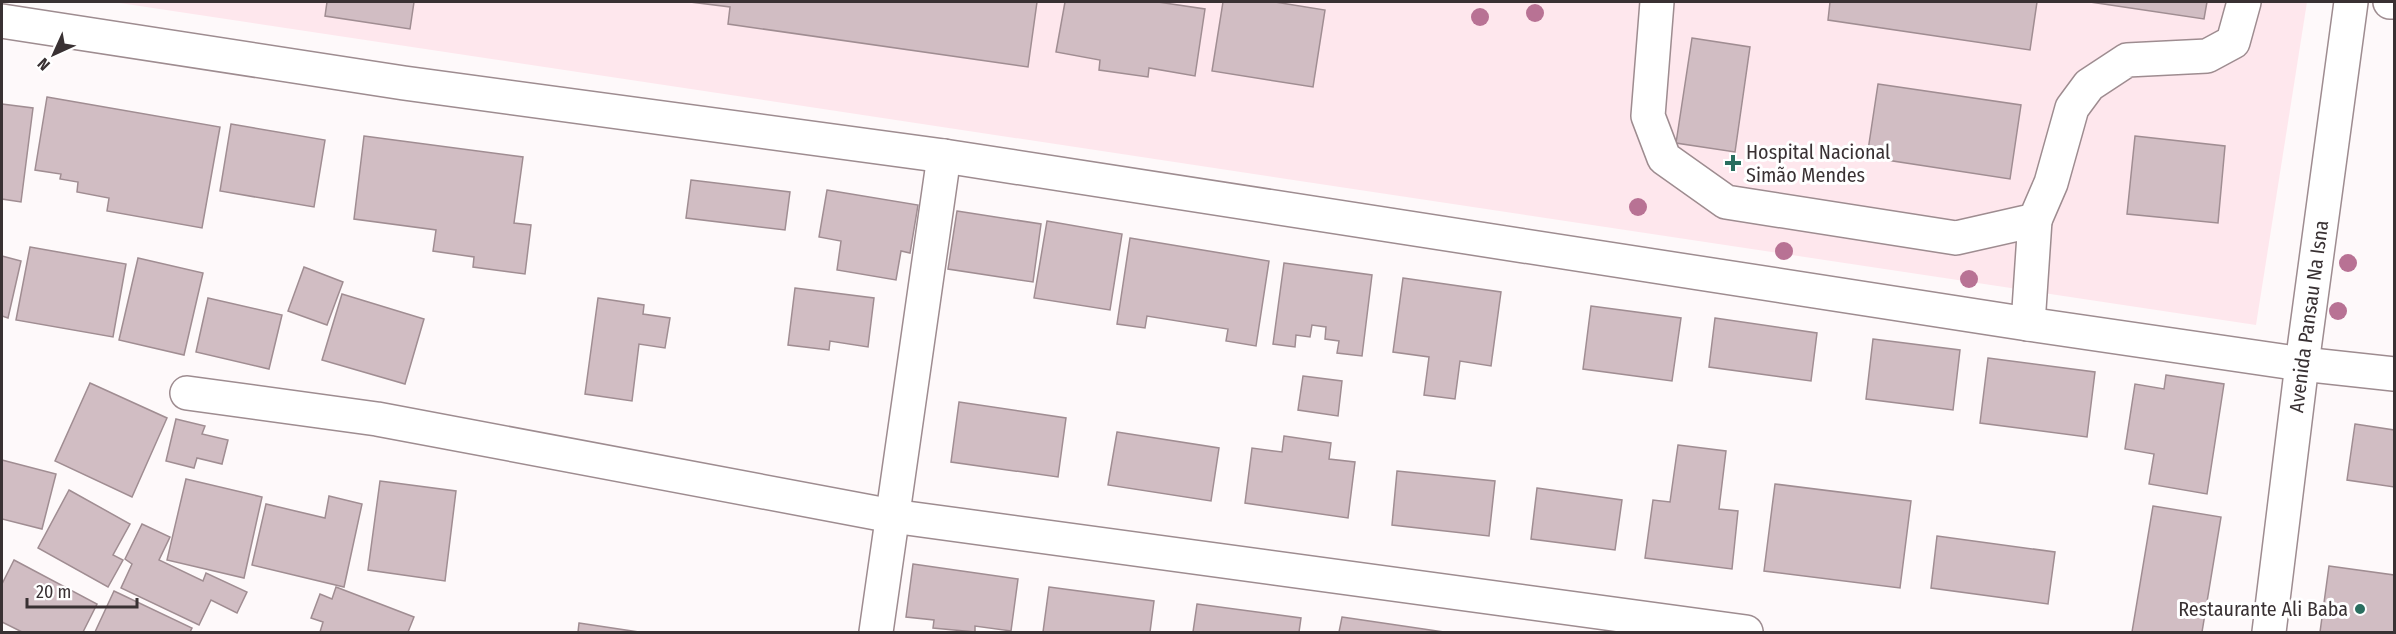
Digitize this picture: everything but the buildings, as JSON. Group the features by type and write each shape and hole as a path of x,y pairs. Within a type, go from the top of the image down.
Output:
{"street":[{"path":"1656,2 1648,116 1664,158 1726,202 1956,238 2035,220"},
{"path":"2028,324 2035,220 2051,183 2072,108 2089,85 2127,60 2207,56 2233,42 2244,2"},
{"name":"Avenida Pansau Na Isna","path":"2269,633 2302,364 2351,2"},
{"path":"2,21 404,83 944,156 2028,324 2302,364 2394,374"},
{"path":"876,633 944,156"},
{"path":"187,393 378,418 892,516 1746,633"}],"shaded area":[{"name":"Hospital Nacional Simão Mendes","path":"113,2 2307,2 2256,325"}],"place":[{"name":"Hospital Nacional Simão Mendes","path":"1733,163"},
{"name":"Restaurante Ali Baba","path":"2360,609"}]}
